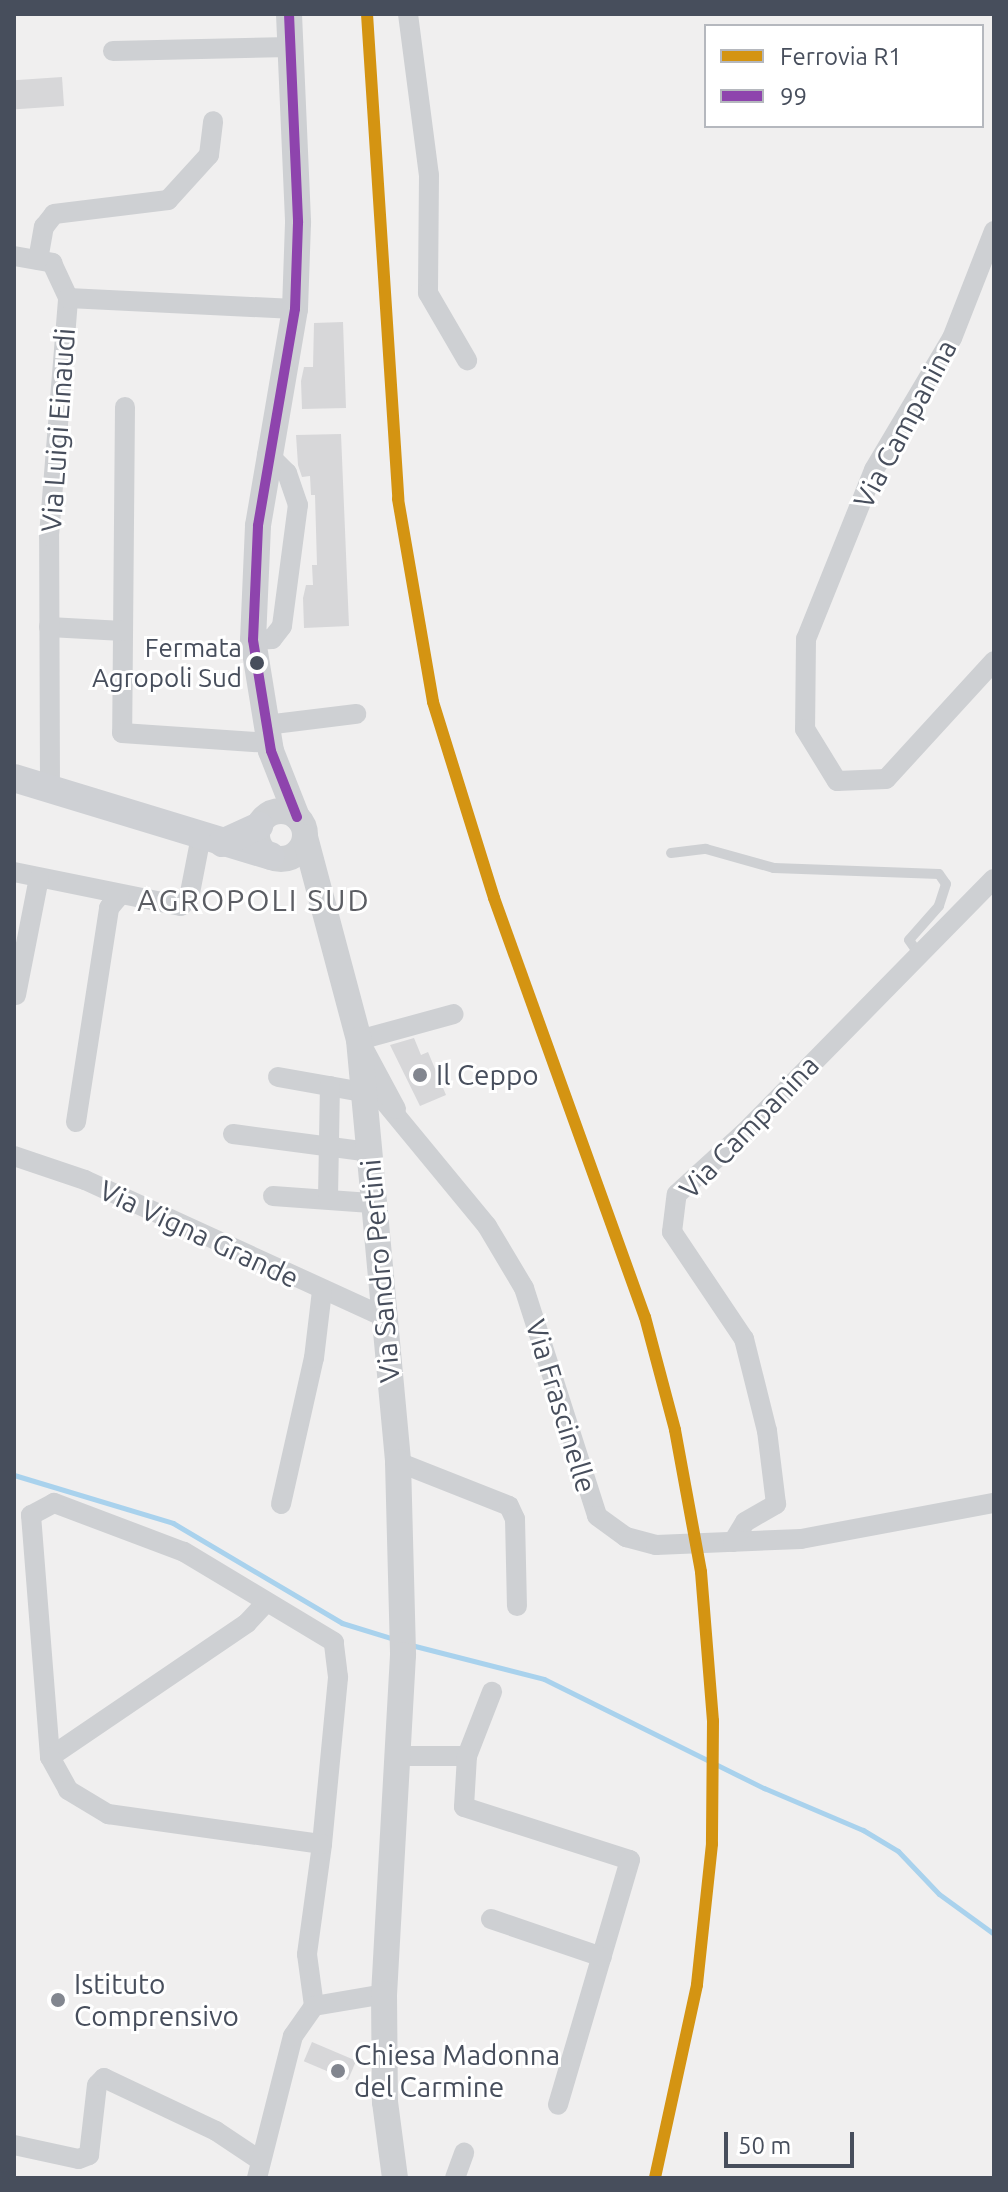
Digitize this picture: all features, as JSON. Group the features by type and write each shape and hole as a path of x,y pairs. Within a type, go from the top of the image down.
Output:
{"main road":[{"path":"14,778 275,857"},
{"path":"212,840 262,822"}],"street":[{"path":"289,14 298,223 295,309 267,453 257,544 253,640 269,740 258,840 319,893"},
{"path":"408,14 429,175 428,293 467,360"},
{"path":"113,51 290,47"},
{"path":"38,260 44,227 54,214 168,200 209,155 213,121"},
{"name":"Via Campanina","path":"994,231 952,338 874,470 806,639 805,729 837,781 886,779 994,661"},
{"path":"14,256 52,263 68,298"},
{"name":"Via Luigi Einaudi","path":"50,789 49,536 68,298 295,309"},
{"path":"125,407 122,733 269,740 356,714"},
{"path":"253,640 278,635 290,591 298,505 287,473 267,453"},
{"path":"257,544 294,547"},
{"path":"49,627 123,631"},
{"name":"Via Sandro Pertini","path":"269,740 301,827 359,1040 371,1203 398,1462 403,1642 384,1994 385,2102 395,2178"},
{"path":"262,822 278,811 301,827 294,855 275,857"},
{"path":"14,872 119,896 184,905 212,840"},
{"path":"16,995 39,878"},
{"name":"Via Campanina","path":"733,1542 745,1522 776,1504 767,1431 744,1339 672,1232 677,1194 744,1133 994,879"},
{"path":"76,1122 109,908 119,896"},
{"path":"359,1040 454,1014"},
{"name":"Via Frascinelle","path":"359,1040 398,1118 487,1226 524,1288 597,1516 626,1537 656,1545 801,1539 994,1503"},
{"name":"Via Frascinelle","path":"278,1077 330,1086 363,1098 398,1118"},
{"path":"328,1198 330,1086"},
{"path":"233,1134 327,1148 368,1144 374,1122 398,1118"},
{"name":"Via Vigna Grande","path":"14,1156 85,1180 382,1316"},
{"path":"273,1196 371,1203"},
{"path":"281,1504 314,1358 322,1291"},
{"path":"398,1462 509,1506 515,1519 517,1606"},
{"path":"14,2145 79,2159 89,2155 97,2085 104,2078 216,2131 258,2168 293,2036 314,2006 307,1954 322,1844 338,1677 334,1642 265,1604 184,1552 54,1503 41,1507 31,1515 50,1757 68,1790 108,1814 322,1844"},
{"path":"50,1757 247,1623 265,1604"},
{"path":"492,1692 467,1756 464,1807 630,1860 558,2105"},
{"path":"399,1756 467,1756"},
{"path":"491,1919 602,1957"},
{"path":"314,2006 384,1994"},
{"path":"455,2178 464,2153"}],"lane":[{"path":"671,853 706,849 774,868 939,874 946,884 939,906 909,940 918,953"}],"building":[{"path":"62,77 64,106 16,109 14,80"},
{"path":"343,322 346,408 302,409 304,367 313,367 314,323"},
{"path":"341,434 349,626 304,628 303,598 306,585 313,585 312,565 317,565 315,495 311,495 310,476 302,477 298,465 296,435"},
{"name":"Il Ceppo","path":"414,1038 421,1055 428,1052 446,1095 420,1106 390,1045"},
{"name":"Chiesa Madonna del Carmine","path":"312,2042 356,2061 348,2080 304,2061"}],"waterway":[{"path":"14,1475 173,1523 342,1623 394,1639"},
{"path":"411,1645 544,1679 764,1788 863,1830 898,1851 939,1894 994,1934"}],"rail line":[{"name":"R1","path":"367,14 398,499 433,702 494,898 645,1317 675,1430 701,1572 713,1721 712,1844 697,1985 655,2178"}],"transit line":[{"name":"99","path":"289,14 298,223 295,309 258,526 253,640 271,751 297,817"}],"place":[{"name":"Fermata Agropoli Sud","path":"257,663"},
{"name":"Il Ceppo","path":"420,1075"},
{"name":"Istituto Comprensivo","path":"58,2000"},
{"name":"Chiesa Madonna del Carmine","path":"338,2071"}],"district":[{"name":"AGROPOLI SUD","path":"254,900"}]}
